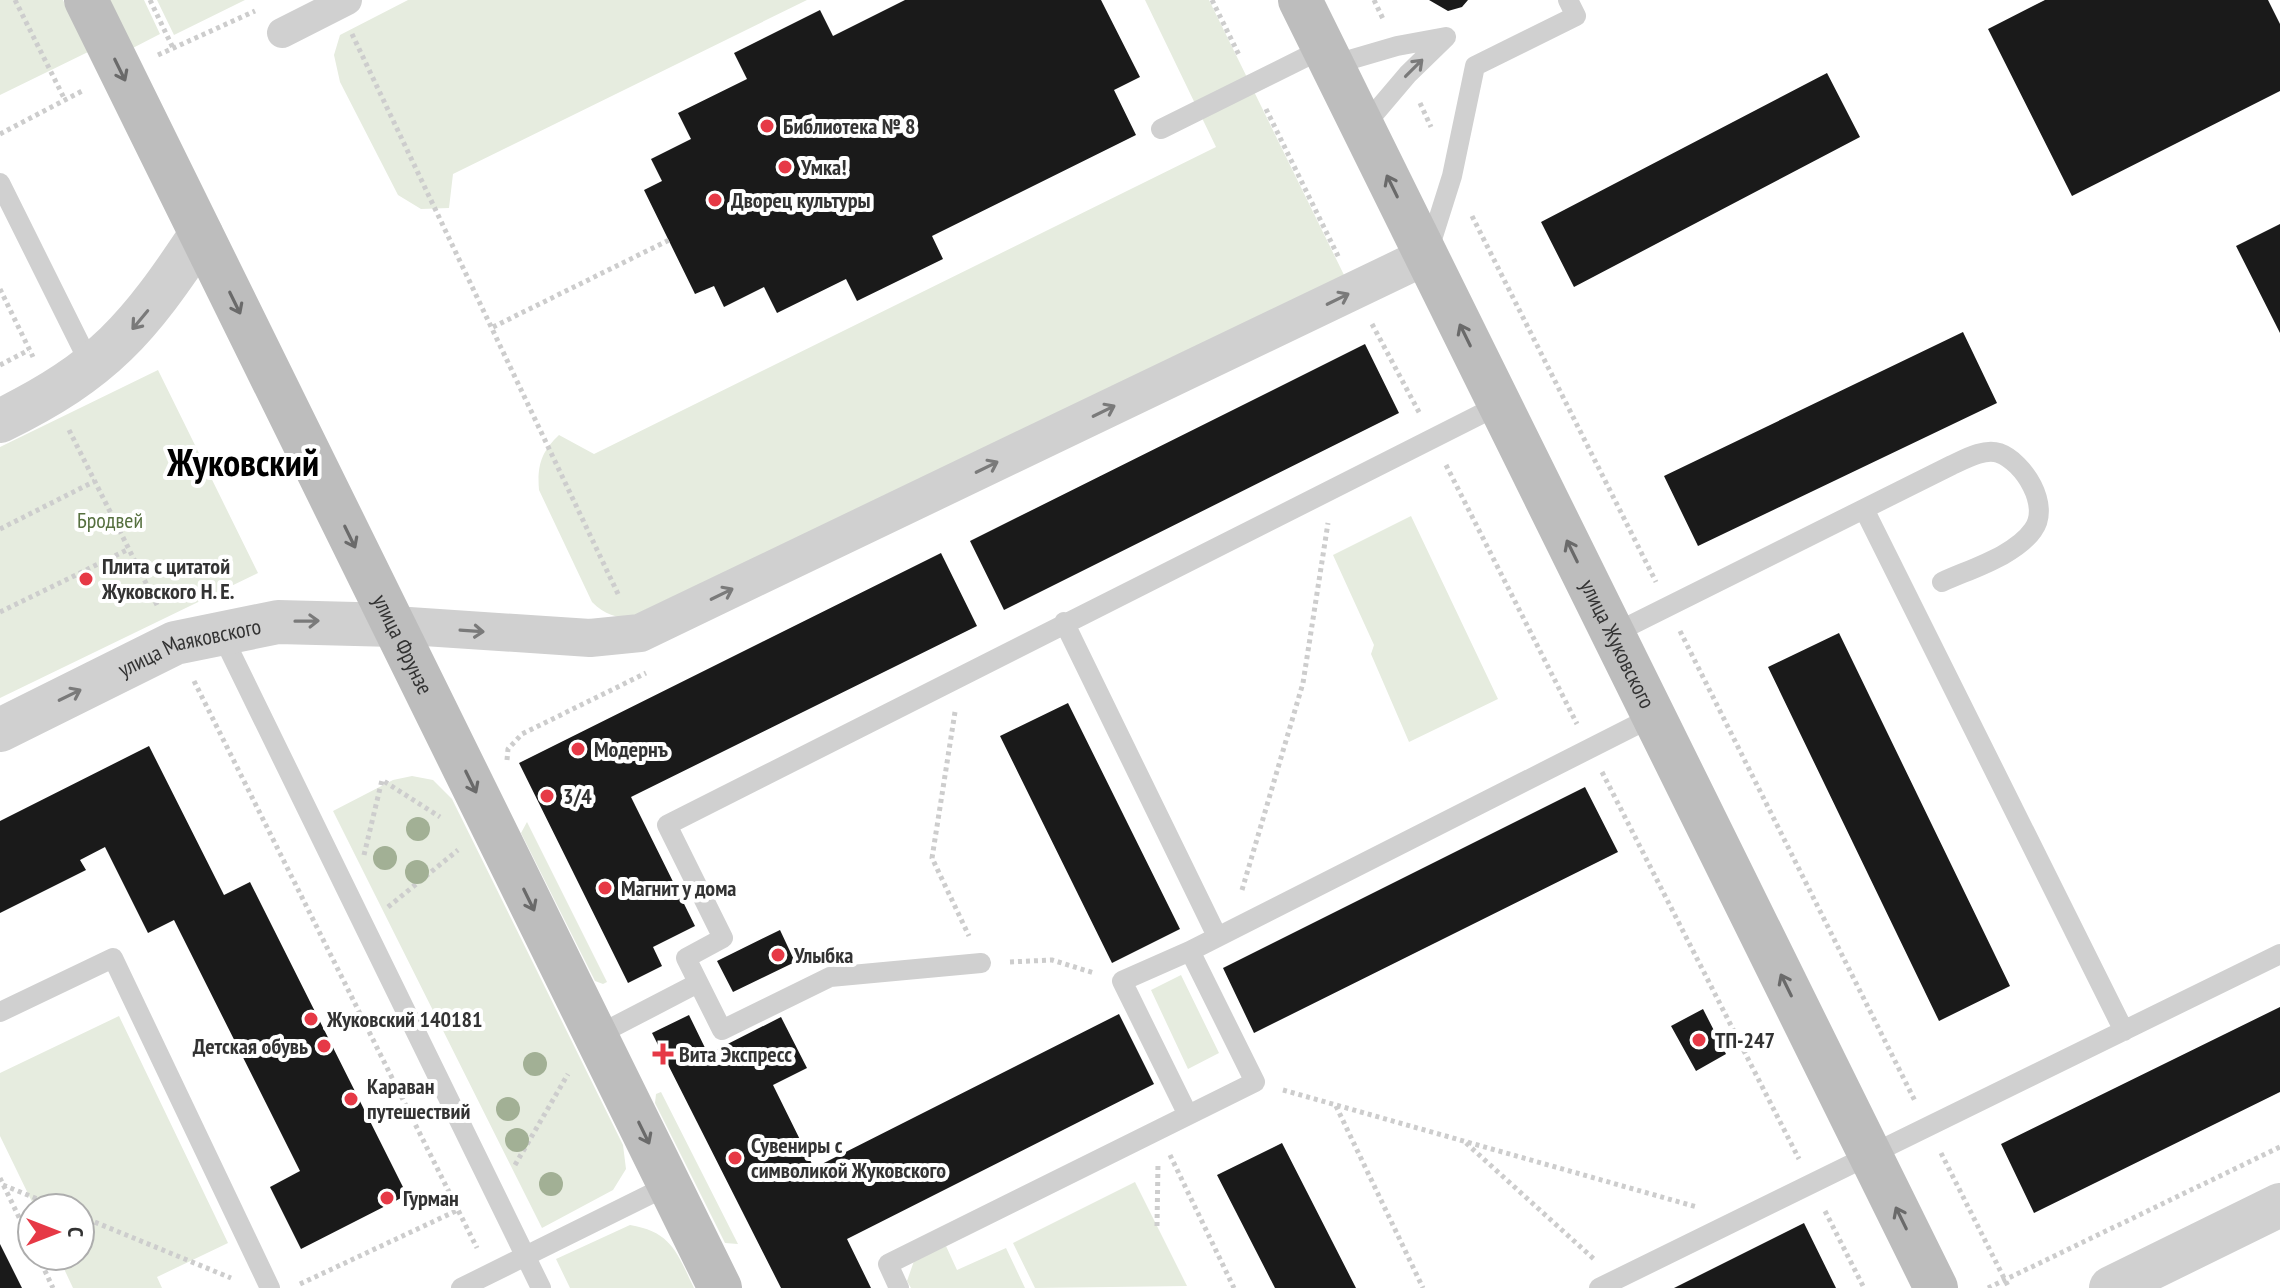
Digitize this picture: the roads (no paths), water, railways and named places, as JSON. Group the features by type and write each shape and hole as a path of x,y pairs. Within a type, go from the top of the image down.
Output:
{"main road":[{"name":"улица Фрунзе","path":"86,0 394,625 483,834 601,1045 720,1288"},
{"name":"улица Жуковского","path":"1300,0 1936,1288"}],"street":[{"path":"282,33 342,2"},
{"path":"0,421 52,395 92,368 144,316 201,234"},
{"path":"394,625 590,638 640,633 1426,256"},
{"name":"улица Маяковского","path":"0,730 175,643 278,622 394,625"},
{"path":"2111,1288 2280,1205"}],"lane":[{"path":"1426,256 1452,176 1475,66 1576,16 1568,0"},
{"path":"1161,129 1253,83 1328,56 1446,37 1408,74 1363,127"},
{"path":"0,183 92,368"},
{"path":"981,963 830,977 722,1030 686,958 723,938 667,825 1499,405"},
{"path":"1613,634 1975,454 1997,452 2016,464 2030,481 2038,503 2036,528 2021,543 1942,582"},
{"path":"1864,509 2124,1031"},
{"path":"1064,622 1224,933"},
{"path":"221,633 541,1288"},
{"path":"1188,1115 1122,981 1190,951 1591,751 1654,716"},
{"path":"899,1288 888,1264 1255,1082 1190,951"},
{"path":"1608,1284 2280,954"},
{"path":"0,1012 113,958 270,1288"},
{"path":"601,1045 698,983"},
{"path":"461,1288 669,1185"}],"place":[{"name":"Библиотека № 8","path":"767,126"},
{"name":"Умка!","path":"785,167"},
{"name":"Дворец культуры","path":"715,200"},
{"name":"Плита с цитатой Жуковского Н. Е.","path":"86,579"},
{"name":"Модернъ","path":"578,749"},
{"name":"3/4","path":"547,796"},
{"name":"Магнит у дома","path":"605,888"},
{"name":"Улыбка","path":"778,955"},
{"name":"Жуковский 140181","path":"311,1019"},
{"name":"ТП-247","path":"1699,1040"},
{"name":"Детская обувь","path":"324,1046"},
{"name":"Вита Экспресс","path":"663,1054"},
{"name":"Караван путешествий","path":"351,1099"},
{"name":"Сувениры с символикой Жуковского","path":"735,1158"},
{"name":"Гурман","path":"387,1198"}],"district":[{"name":"Жуковский","path":"243,463"}],"park label":[{"name":"Бродвей","path":"110,520"}]}
